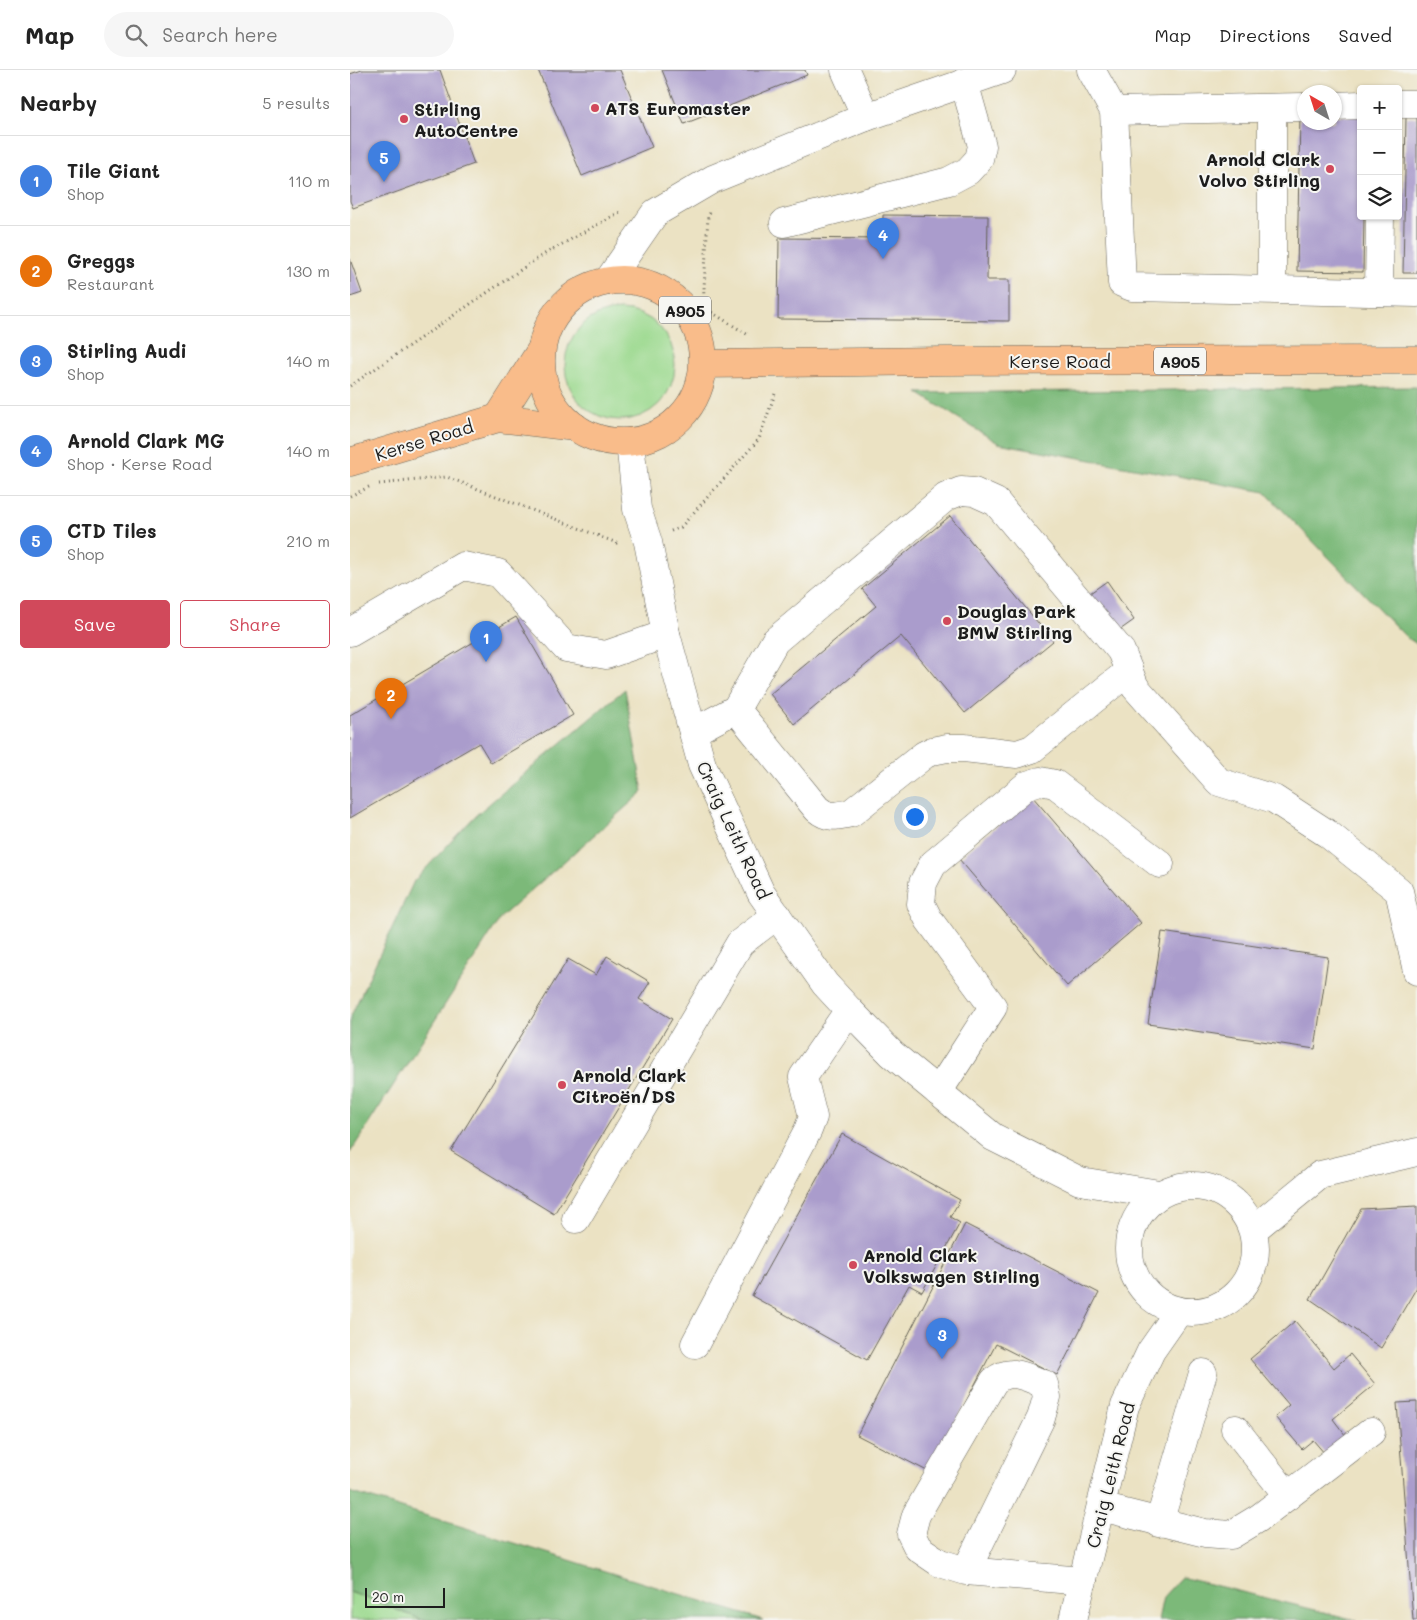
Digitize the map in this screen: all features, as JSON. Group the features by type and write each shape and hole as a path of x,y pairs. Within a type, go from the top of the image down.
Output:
{"main road":[{"name":"A905","path":"498,418 541,350 549,326 563,305 584,289 608,281 632,280 640,282 655,286 676,299 692,317 701,340 704,364 700,387 689,408 673,425 654,437 630,442 611,442 592,437 575,428 559,412 547,394 541,372 541,350"},
{"name":"Kerse Road","path":"704,364 944,361 1417,360"},
{"name":"Kerse Road","path":"350,462 498,418 575,428"}],"street":[{"path":"845,70 866,117"},
{"path":"608,281 655,213 713,179 866,117 1002,70"},
{"path":"1091,70 1114,111 1122,283 1132,287 1417,293"},
{"path":"784,224 949,181 968,172 979,159 982,146 964,82"},
{"path":"1402,104 1417,104"},
{"path":"1342,106 1357,105"},
{"path":"1114,111 1297,107"},
{"path":"1272,108 1272,289"},
{"path":"1379,292 1380,220"},
{"name":"Craig Leith Road","path":"630,442 637,509 648,542 666,634 702,765 761,893 776,915 825,984 892,1054 993,1137 1080,1181 1159,1194"},
{"path":"693,732 736,709 775,641 946,497 961,491 974,492 996,502 1121,651 1135,688 1219,782 1274,799 1328,834 1399,890 1412,930 1417,971"},
{"path":"350,632 463,566 498,573 566,648 606,655 666,634"},
{"path":"736,709 817,809 825,815 836,816 851,813 924,755 932,751 947,748 964,748 1017,754 1032,749 1129,671"},
{"path":"938,1092 993,1007 929,920 921,904 923,884 933,864 1027,785 1040,781 1055,784 1160,864"},
{"path":"576,1219 740,943 776,915"},
{"path":"695,1344 808,1130 812,1117 803,1077 849,1010"},
{"path":"1253,1230 1320,1174 1417,1152"},
{"path":"1180,1186 1212,1188 1232,1198 1246,1215 1253,1230 1256,1252 1253,1267 1243,1287 1228,1301 1207,1310 1179,1311 1158,1303 1142,1288 1135,1277 1129,1256 1131,1232 1140,1212 1159,1194 1180,1186"},
{"name":"Craig Leith Road","path":"1073,1620 1125,1406 1151,1351 1179,1311"},
{"path":"966,1572 1041,1418 1047,1396 1044,1384 1013,1373 1002,1374 994,1381 916,1515 911,1534 918,1548 940,1563 966,1572 1083,1581"},
{"path":"1159,1523 1203,1373"},
{"path":"1235,1429 1288,1496"},
{"path":"1101,1507 1205,1533 1231,1535 1259,1518 1370,1432"}],"path":[{"path":"350,386 541,256 623,211"}],"green space":[{"path":"620,310 641,314 659,326 671,344 675,365 671,386 659,404 641,416 620,420 599,416 581,404 569,386 565,365 569,344 581,326 599,314"},
{"path":"1417,387 1417,644 1407,638 1265,492 998,443 918,393"},
{"path":"625,689 643,792 501,917 350,1153 350,1018 414,881 476,815"},
{"path":"350,1492 763,1620 423,1620 350,1592"},
{"path":"1181,1577 1356,1620 1158,1620 1163,1597"},
{"path":"350,1592 423,1620 350,1620"}],"building":[{"name":"Stirling AutoCentre","path":"362,70 440,70 474,164 353,208 350,201 350,74"},
{"name":"ATS Euromaster","path":"538,70 620,70 652,147 582,176"},
{"path":"662,70 805,70 807,75 684,124"},
{"name":"Arnold Clark Volvo Stirling","path":"1342,116 1357,116 1357,220 1364,220 1363,272 1297,271 1300,130 1342,130"},
{"path":"1406,117 1417,117 1417,273 1403,273"},
{"path":"883,215 988,216 987,280 1009,280 1009,321 778,319 779,238 883,239"},
{"path":"350,259 362,293 350,297"},
{"name":"Douglas Park BMW Stirling","path":"950,516 1053,641 965,713 901,636 794,724 770,694 876,606 862,589"},
{"path":"1107,581 1134,620 1110,637 1083,598"},
{"path":"516,617 573,715 491,763 479,743 350,818 350,715"},
{"path":"1032,796 1141,923 1067,986 959,859"},
{"path":"1162,932 1328,957 1315,1049 1148,1024"},
{"name":"Arnold Clark Citroën/DS","path":"607,956 650,982 639,999 672,1019 554,1214 451,1151 568,959 596,975"},
{"name":"Arnold Clark Volkswagen Stirling","path":"842,1134 960,1200 950,1217 960,1223 922,1292 909,1285 867,1360 752,1296"},
{"path":"1417,1206 1417,1287 1381,1348 1310,1299 1361,1209"},
{"path":"965,1224 1099,1293 1057,1375 996,1344 929,1472 857,1435"},
{"path":"1295,1321 1334,1368 1350,1354 1375,1384 1333,1419 1346,1436 1325,1454 1313,1440 1302,1449 1275,1417 1289,1405 1250,1359"},
{"path":"1417,1402 1417,1620 1413,1620 1397,1403"}],"place":[{"name":"ATS Euromaster","path":"595,108"},
{"name":"Stirling AutoCentre","path":"404,119"},
{"name":"Arnold Clark Volvo Stirling","path":"1330,169"},
{"name":"CTD Tiles","path":"384,182"},
{"name":"Arnold Clark MG","path":"883,259"},
{"name":"Douglas Park BMW Stirling","path":"947,621"},
{"name":"Tile Giant","path":"486,662"},
{"name":"Greggs","path":"391,719"},
{"name":"Arnold Clark Citroën/DS","path":"562,1085"},
{"name":"Arnold Clark Volkswagen Stirling","path":"853,1265"},
{"name":"Stirling Audi","path":"942,1359"}]}
